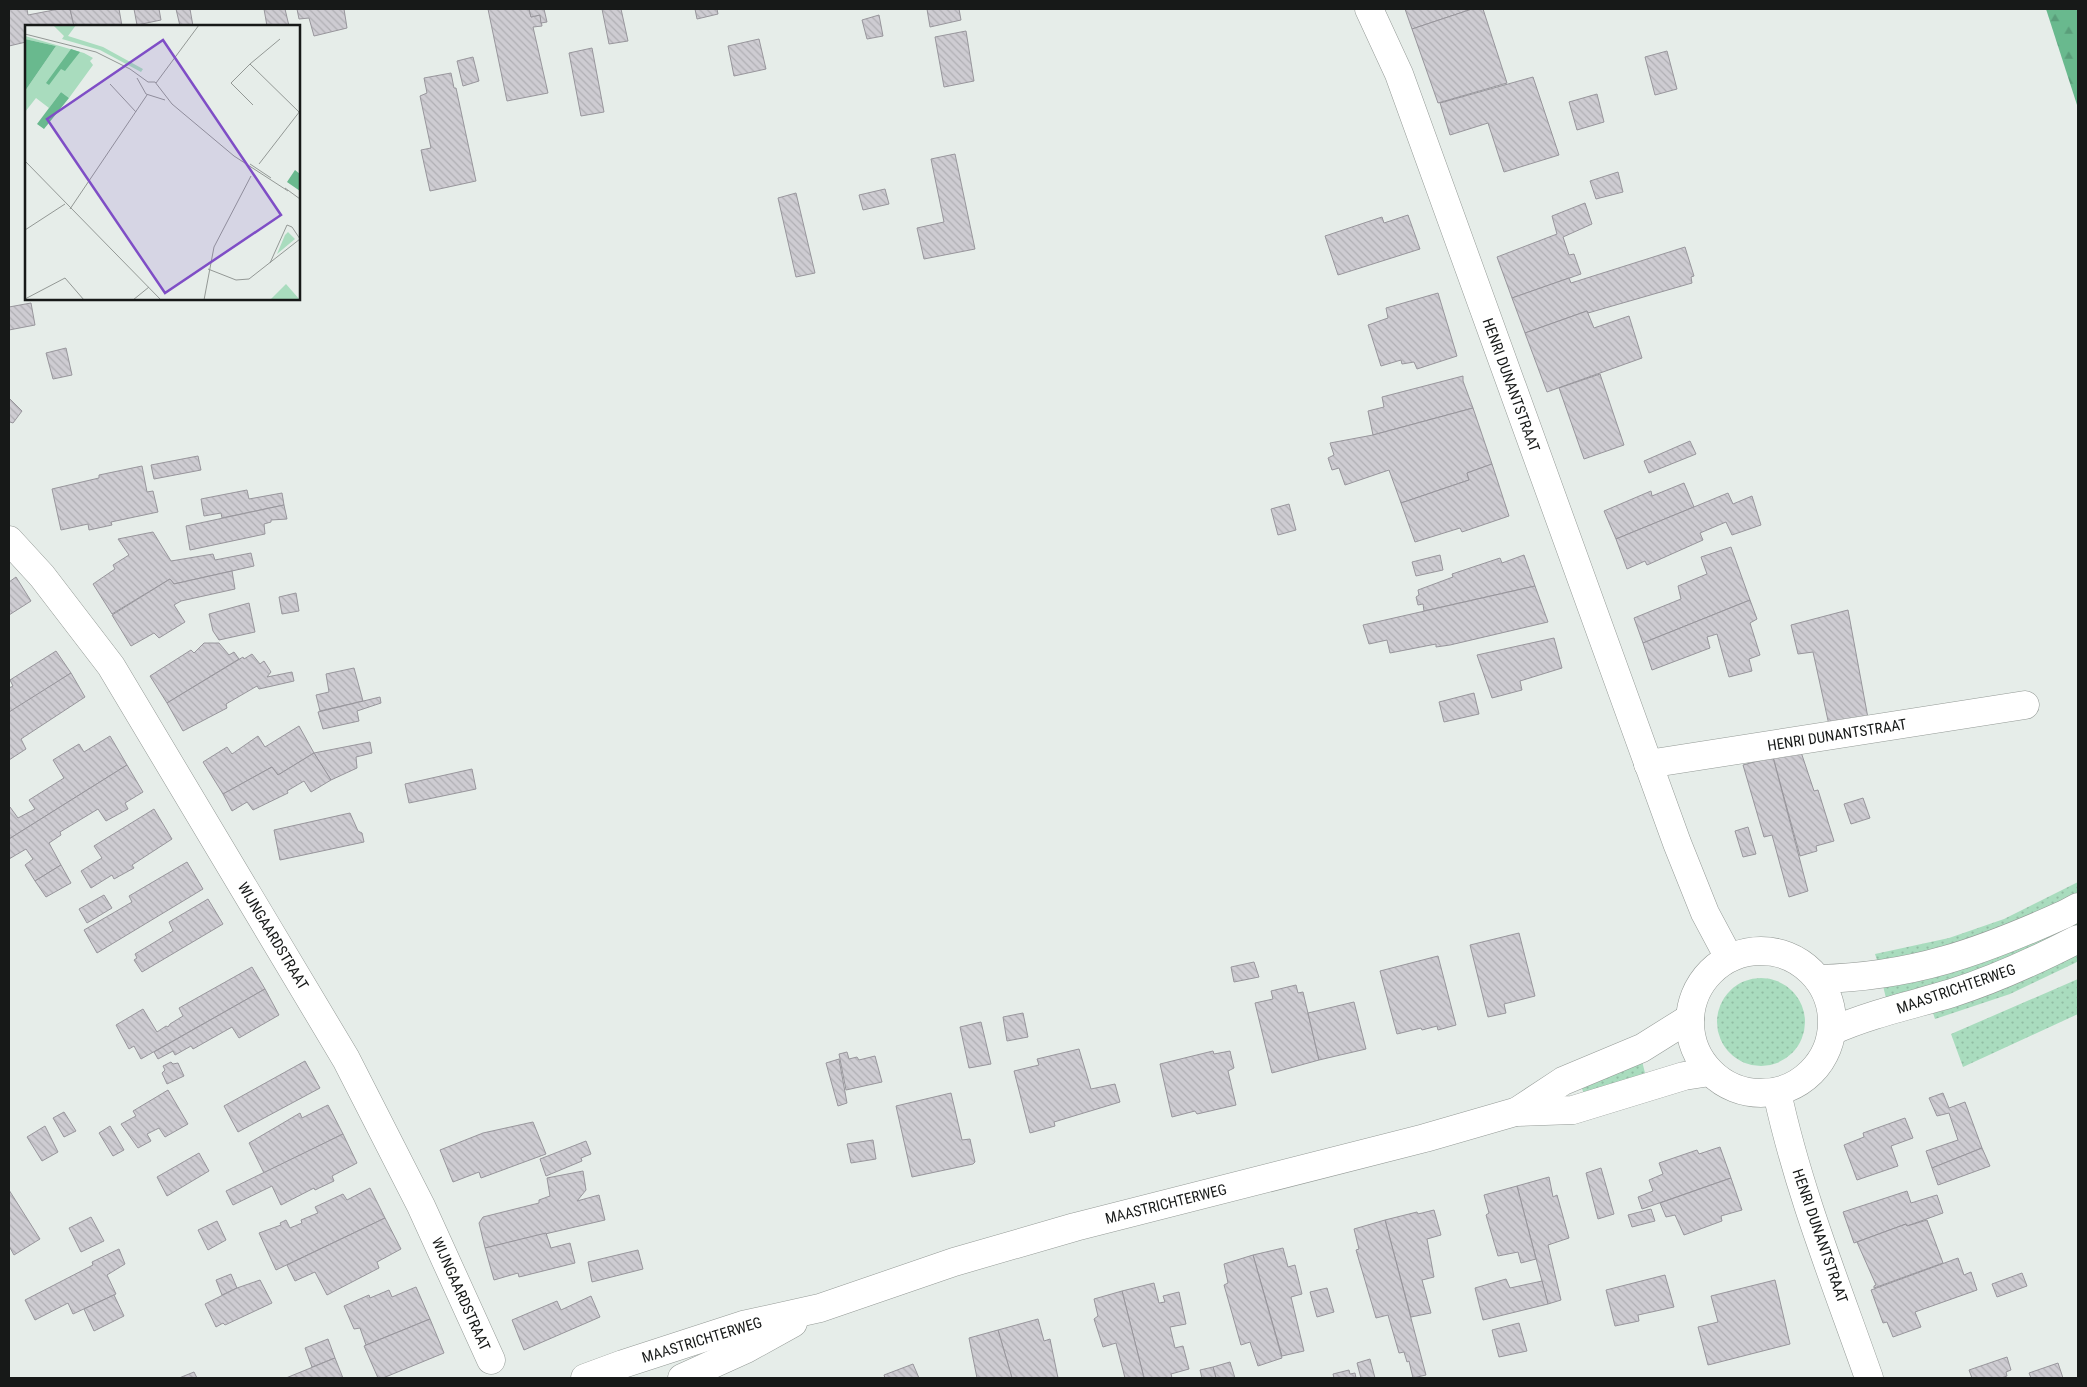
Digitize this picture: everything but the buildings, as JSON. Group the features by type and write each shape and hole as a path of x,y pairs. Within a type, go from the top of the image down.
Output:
{"street":[{"name":"HENRI DUNANTSTRAAT","path":"1369,9 1399,74 1676,843 1705,913 1729,958"},
{"name":"WIJNGAARDSTRAAT","path":"9,540 42,576 111,666 346,1058 421,1206 490,1360"},
{"name":"HENRI DUNANTSTRAAT","path":"1648,764 2025,705"},
{"name":"MAASTRICHTERWEG","path":"1818,979 1877,975 1943,962 1990,946 2078,907"},
{"name":"MAASTRICHTERWEG","path":"1832,1031 1856,1021 1998,977 2078,939"},
{"path":"1745,952 1778,953 1800,962 1818,979 1826,991 1830,1004 1832,1031 1827,1050 1811,1074 1795,1085 1777,1092 1765,1094 1741,1091 1719,1080 1703,1064 1692,1042 1690,1018 1696,994 1702,983 1710,973 1729,958 1745,952"},
{"name":"MAASTRICHTERWEG","path":"1515,1112 1564,1082 1642,1048 1690,1018"},
{"name":"MAASTRICHTERWEG","path":"586,1378 743,1325 820,1308 954,1262 1075,1227 1425,1138 1515,1112 1573,1110 1684,1076 1710,1072"},
{"name":"HENRI DUNANTSTRAAT","path":"1777,1092 1789,1144 1869,1378"},
{"name":"MAASTRICHTERWEG","path":"682,1378 746,1349 820,1308"}],"green space":[{"path":"2046,9 2078,9 2078,108"},
{"path":"2078,882 2078,892 1996,933 1939,951 1878,963 1875,954 1949,938 2004,919"},
{"path":"2078,916 2078,927 1976,972 1886,998 1883,986"},
{"path":"2078,949 2078,961 2075,963 2010,994 1935,1019 1932,1010"},
{"path":"1752,978 1770,978 1786,985 1798,997 1805,1013 1805,1031 1798,1047 1786,1059 1770,1066 1752,1066 1736,1059 1724,1047 1717,1031 1717,1013 1724,997 1736,985"},
{"path":"2078,979 2078,1014 1963,1067 1951,1034"},
{"path":"1642,1061 1645,1073 1584,1094 1581,1086"}]}
